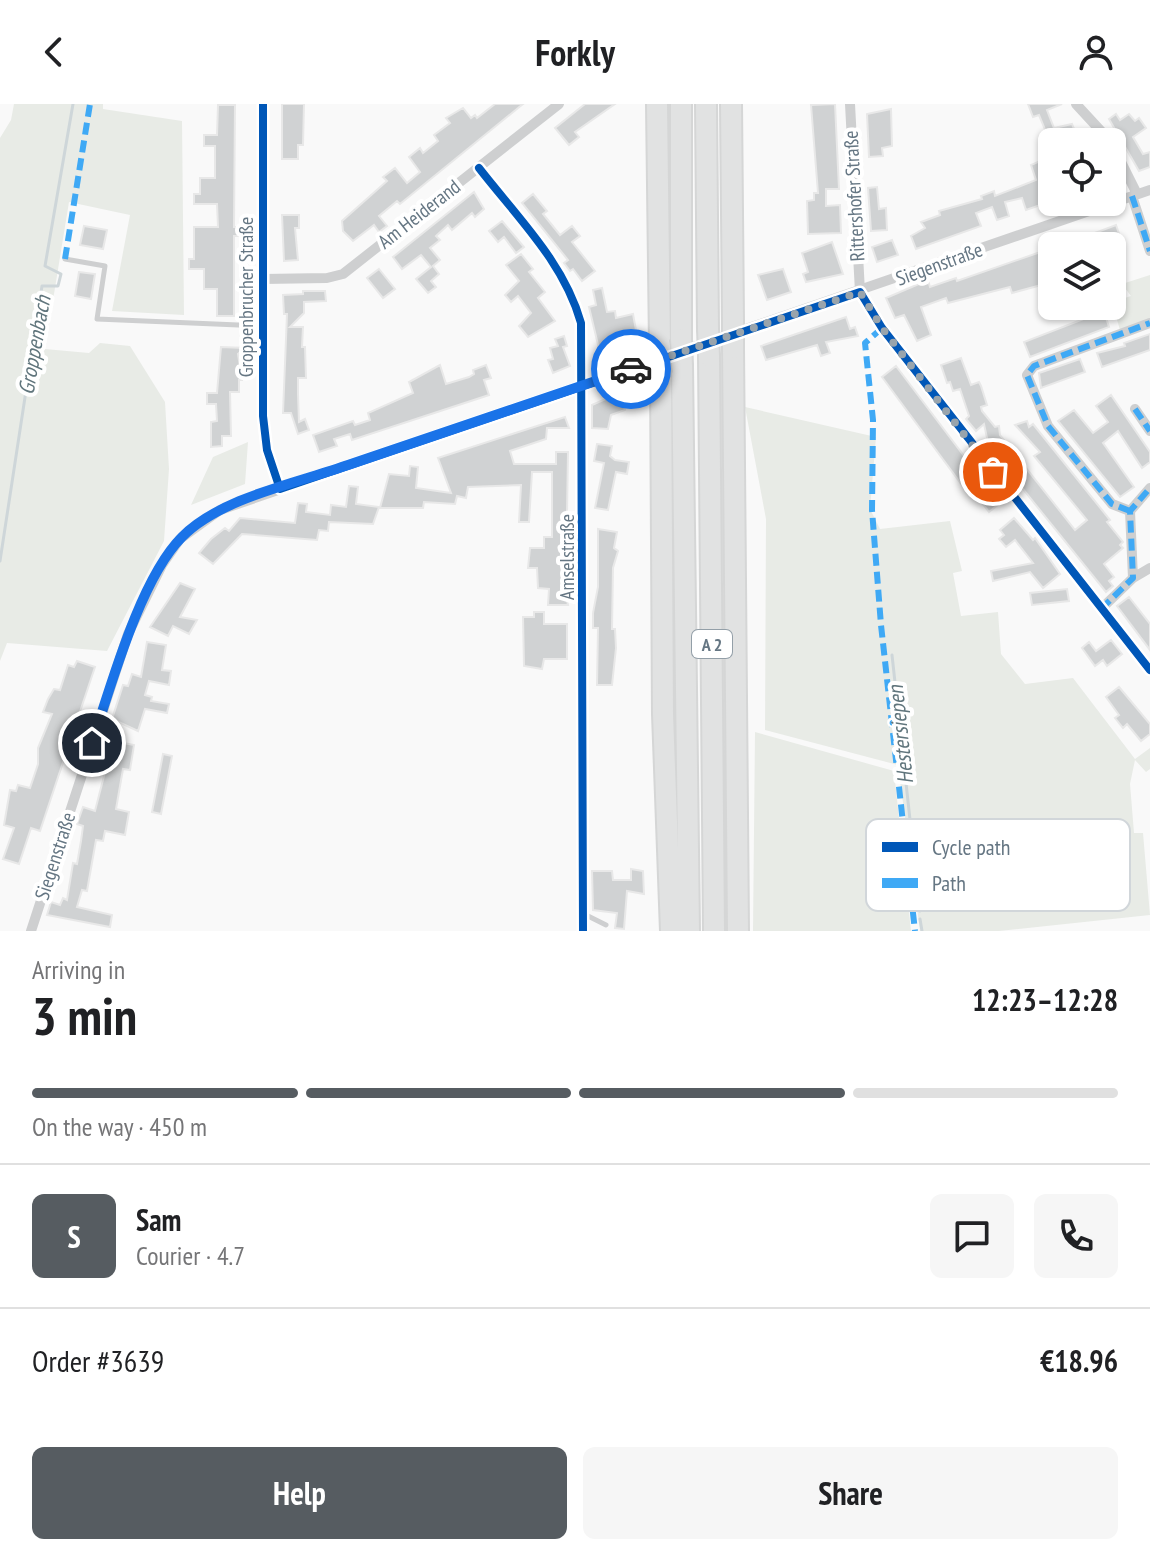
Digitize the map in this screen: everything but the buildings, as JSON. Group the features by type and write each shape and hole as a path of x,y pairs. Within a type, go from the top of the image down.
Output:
{"highway":[{"path":"657,104 663,714 671,931"},
{"name":"A 2","path":"681,104 689,931"},
{"name":"A 2","path":"706,104 714,931"},
{"path":"731,104 738,931"}],"street":[{"name":"Groppenbrucher Straße","path":"263,104 265,436 280,489"},
{"name":"Am Heiderand","path":"263,279 327,278 343,274 559,104"},
{"name":"Rittershofer Straße","path":"850,104 860,292 891,340 1150,670"},
{"path":"1076,104 1098,128"},
{"name":"Amselstraße","path":"479,168 553,261 573,294 581,323 583,931"},
{"path":"1126,177 1150,251"},
{"name":"Siegenstraße","path":"31,931 128,634 162,565 180,539 203,519 280,489 1150,190"},
{"path":"1130,511 1112,504 1048,426 1027,375 1034,366 1150,323"},
{"path":"1135,409 1150,431"},
{"path":"1133,578 1130,511 1150,488"},
{"path":"1101,609 1133,578 1150,568"}],"lane":[{"path":"65,259 105,266 97,319 262,326"},
{"path":"583,914 596,917 606,925"}],"shaded area":[{"path":"14,104 103,104 103,109 182,121 184,315 112,311 130,215 69,202 45,349 89,353 100,343 130,346 165,402 169,469 164,541 107,651 7,643 0,661 0,138 11,120"},
{"path":"1150,275 1150,319 1120,330 1117,320 1126,320 1126,298 1131,296 1126,283"},
{"path":"745,407 876,437 870,509 880,529 950,521 962,571 953,573 961,616 998,612 1001,654 1025,684 1073,678 1135,759 1150,748 1150,769 1146,772 1135,760 1130,784 1134,833 1143,833 1150,915 999,931 920,931 917,911 1130,911 1130,819 905,819 898,765 765,730 766,519"},
{"path":"248,442 245,484 191,505 213,457"},
{"path":"755,732 894,771 899,819 866,819 866,911 909,911 911,931 753,931"}],"waterway":[{"name":"Groppenbach","path":"0,561 42,286 58,286 61,274 45,266 73,104"},
{"name":"Hestersiepen","path":"892,655 910,819"},
{"name":"Hestersiepen","path":"920,919 922,931"}],"marked path":[{"path":"65,259 90,104"},
{"path":"1132,196 1150,251"},
{"path":"1130,511 1112,504 1048,426 1027,375 1034,366 1150,323"},
{"path":"882,328 865,343 873,420 872,510 881,625 903,819"},
{"path":"1135,409 1150,431"},
{"path":"1101,609 1133,578 1130,511 1150,488"},
{"path":"913,911 915,931"}],"cycle path":[{"path":"263,104 263,416 267,450 280,489 860,292 882,328 1150,670"},
{"path":"479,168 551,260 581,323 583,931"}],"way so far":[{"path":"631,369 860,292 882,328 993,472"}],"route":[{"path":"92,743 128,634 162,565 180,539 203,519 220,510 631,369"}]}
